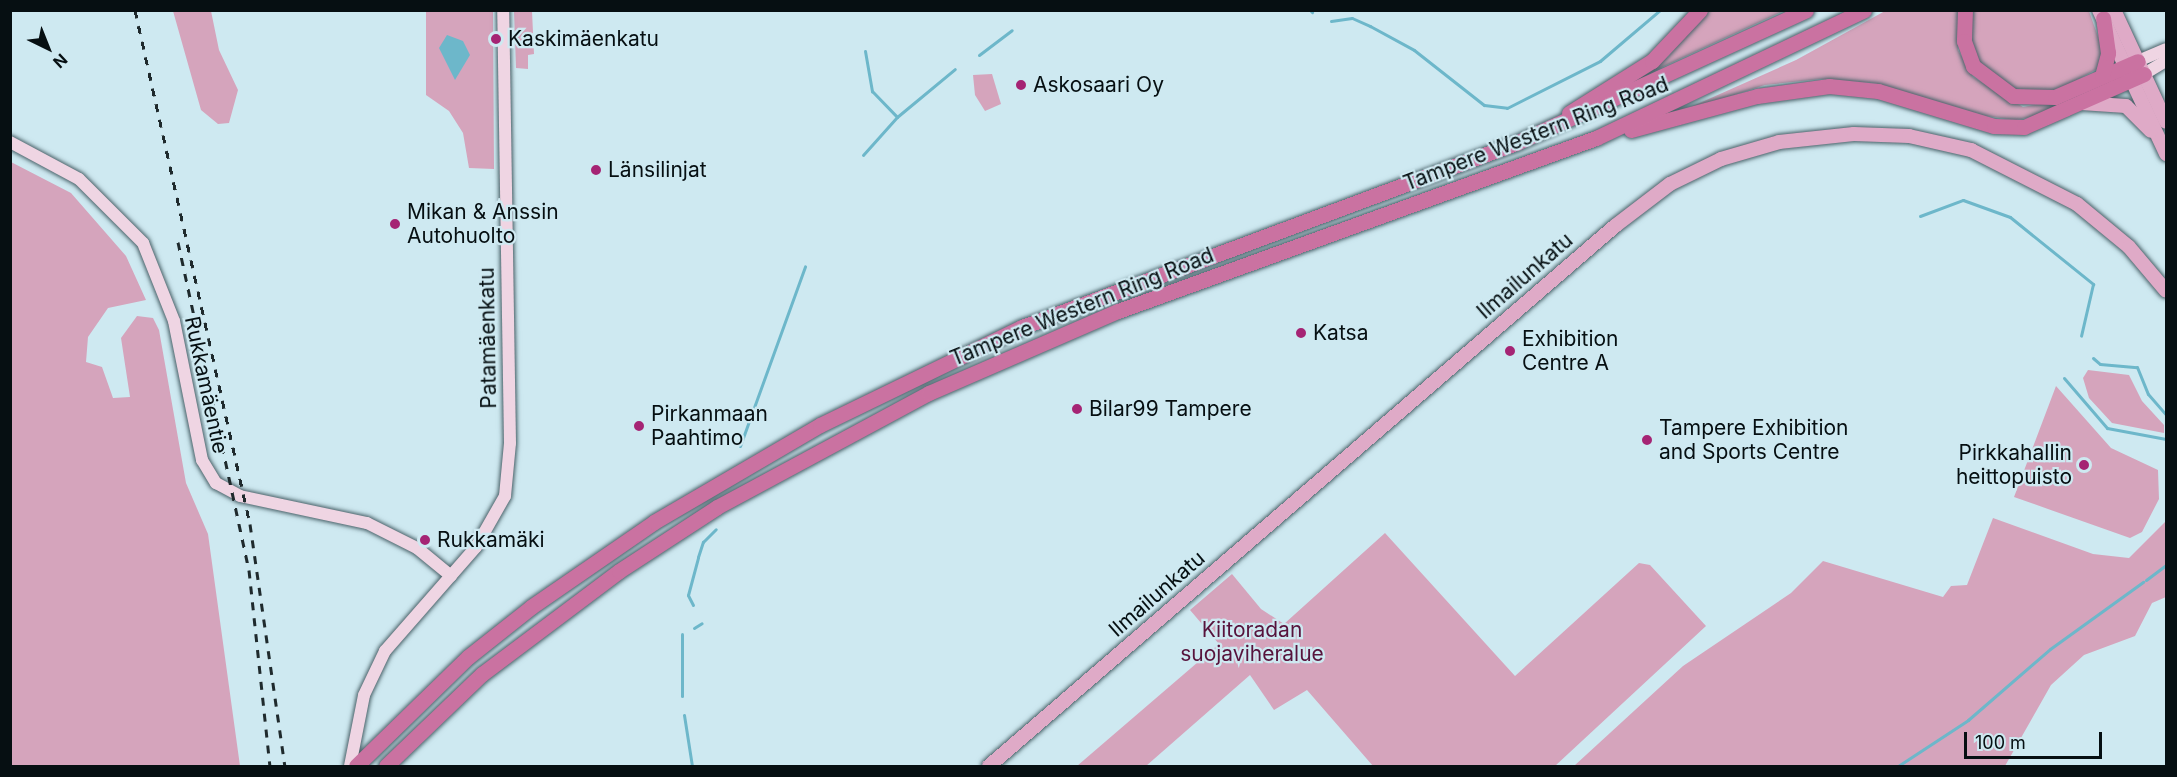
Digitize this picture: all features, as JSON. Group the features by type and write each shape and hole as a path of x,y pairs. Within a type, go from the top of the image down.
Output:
{"highway":[{"path":"1516,143 1635,74 1700,10"},
{"name":"Tampere Western Ring Road","path":"356,766 399,720 468,657 606,553 830,420 1022,327 1516,143 1806,10"},
{"name":"Tampere Western Ring Road","path":"386,766 414,736 546,622 661,543 929,393 1118,310 1596,138 1864,10"},
{"path":"1965,10 1968,55 1979,73 2005,94 2035,100 2055,97 2102,76 2136,70"},
{"path":"2102,76 2108,53 2105,13"},
{"path":"1596,138 1805,87 1878,91 2009,127 2041,122 2081,103 2136,70"}],"main road":[{"name":"Patamäenkatu","path":"350,766 363,695 385,651 451,576 496,516 510,469 503,10"},
{"path":"2105,13 2166,122"},
{"path":"2136,70 2166,49"},
{"path":"2136,70 2166,61"},
{"path":"2136,70 2166,153"},
{"path":"2081,103 2114,102 2132,109 2166,153"},
{"name":"Ilmailunkatu","path":"989,766 1615,226 1670,184 1720,159 1771,144 1854,134 1909,136 1971,150 2077,204 2129,247 2166,291"},
{"name":"Rukkamäentie","path":"10,142 79,179 143,243 174,321 202,460 216,483 240,496 367,523 417,548 451,576"}],"green space":[{"path":"173,11 211,11 219,50 238,90 229,123 218,124 201,110"},
{"path":"426,11 493,11 494,169 469,168 463,133 449,111 426,95"},
{"path":"514,11 532,11 534,54 528,55 528,69 516,68"},
{"path":"1706,11 1784,11 1641,77 1668,57"},
{"path":"1885,11 1958,11 1958,50 1973,77 2023,107 2062,100 2052,113 2016,120 1986,116 1874,83 1821,79 1765,85 1675,114 1796,60"},
{"path":"1972,11 2089,11 2103,51 2097,69 2055,92 2020,91 1994,80 1975,57 1968,36"},
{"path":"992,74 1001,104 985,111 975,95 973,75"},
{"path":"11,162 71,193 126,256 146,300 108,308 88,337 86,362 102,367 113,398 130,397 121,338 137,316 153,318 159,330 186,483 208,534 240,766 11,766"},
{"path":"2088,370 2129,375 2142,401 2164,425 2164,433 2112,423 2089,398 2083,378"},
{"name":"Pirkkahallin heittopuisto","path":"2056,386 2111,448 2158,470 2159,499 2142,532 2130,538 2014,497"},
{"path":"1993,518 2093,554 2129,558 2166,521 2166,597 2152,603 2135,636 2084,655 2051,685 2005,766 1574,766 1683,666 1791,593 1823,561 1943,597 1951,586 1967,585"},
{"name":"Kiitoradan suojaviheralue","path":"1385,533 1515,676 1639,563 1650,565 1706,626 1555,766 1373,766 1307,690 1274,710 1250,675 1146,766 1077,766 1219,644 1190,610 1232,574 1261,609 1284,624"}],"water":[{"path":"447,35 463,41 470,55 455,80 439,48"}],"waterway":[{"path":"1331,21 1352,18 1370,26 1414,50 1484,105 1507,108 1600,61 1660,10"},
{"path":"979,55 1012,30"},
{"path":"865,51 872,91 897,117"},
{"path":"863,155 897,117 955,69"},
{"path":"1920,216 1963,200 2010,217 2093,284 2081,336"},
{"path":"740,446 805,266"},
{"path":"2093,358 2100,364 2137,367 2148,394 2166,415"},
{"path":"2064,378 2107,428 2166,439"},
{"path":"693,605 688,595 698,557 703,542 716,529"},
{"path":"2146,580 2166,565"},
{"path":"1898,766 1968,720 2050,649 2143,582"},
{"path":"694,628 702,623"},
{"path":"682,634 682,696"},
{"path":"684,715 692,766"}],"railway":[{"path":"135,10 250,524 285,766"},
{"path":"178,242 249,570 270,766"}],"place":[{"name":"Kaskimäenkatu","path":"496,39"},
{"name":"Askosaari Oy","path":"1021,85"},
{"name":"Länsilinjat","path":"596,170"},
{"name":"Mikan & Anssin Autohuolto","path":"395,224"},
{"name":"Katsa","path":"1301,333"},
{"name":"Exhibition Centre A","path":"1510,351"},
{"name":"Bilar99 Tampere","path":"1077,409"},
{"name":"Pirkanmaan Paahtimo","path":"639,426"},
{"name":"Tampere Exhibition and Sports Centre","path":"1647,440"},
{"name":"Pirkkahallin heittopuisto","path":"2084,465"},
{"name":"Rukkamäki","path":"425,540"}]}
